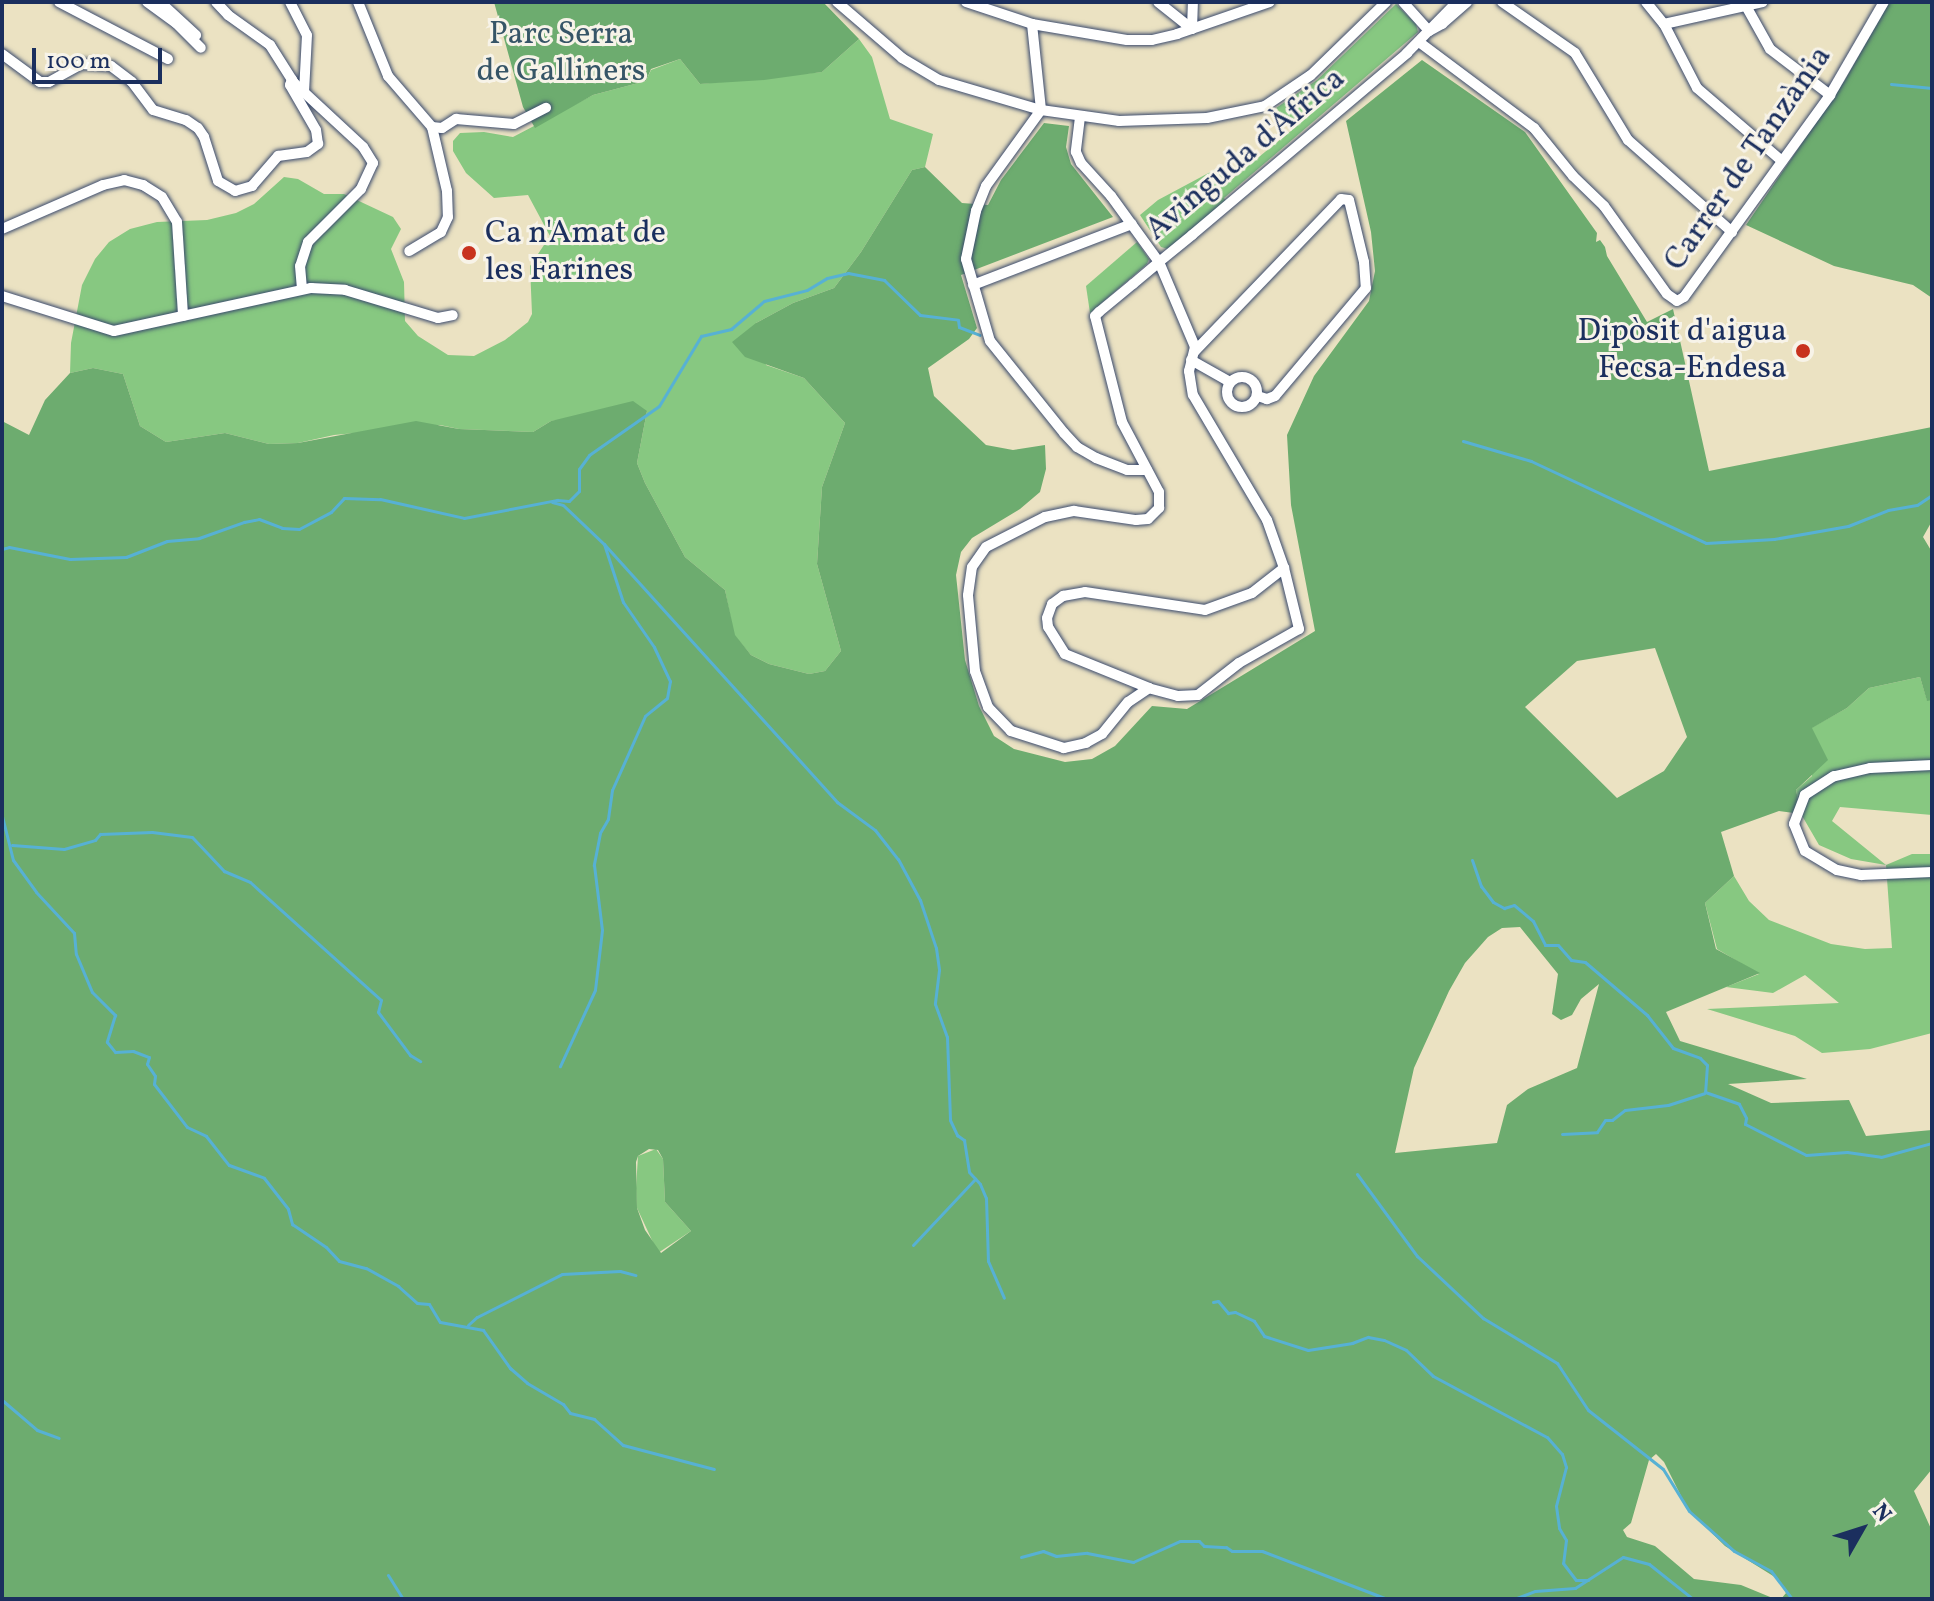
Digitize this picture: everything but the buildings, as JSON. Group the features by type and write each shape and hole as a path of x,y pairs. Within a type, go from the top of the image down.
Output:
{"street":[{"path":"59,2 168,59"},
{"path":"147,2 176,23 201,48 188,26 160,2"},
{"path":"216,2 228,15 270,45 304,93 371,158 373,167 361,189 308,242 300,266 302,289"},
{"path":"290,2 307,35 304,93"},
{"path":"358,2 388,76 432,127 447,191 448,217 441,232 409,251"},
{"path":"837,2 892,50 929,75 1041,110 1119,121 1207,118 1265,106 1311,75 1386,2"},
{"path":"966,2 1032,24 1127,40 1152,40 1270,2"},
{"path":"1158,2 1192,29"},
{"path":"1192,29 1193,2"},
{"path":"1403,2 1429,31"},
{"name":"Avinguda d'Àfrica","path":"1147,470 1122,422 1095,316 1419,42 1433,22 1457,2"},
{"name":"Avinguda d'Àfrica","path":"1429,31 1467,2"},
{"path":"1502,2 1575,53 1628,140 1732,232"},
{"path":"1646,2 1664,24 1697,88 1782,161"},
{"path":"1664,24 1763,2"},
{"name":"Carrer de Tanzània","path":"1419,42 1534,128 1581,185 1604,206 1667,294 1677,301 1684,297 1830,95 1884,2"},
{"path":"1746,6 1770,49 1830,95"},
{"path":"1032,24 1041,110 980,197 965,250 973,285 990,341 1077,447 1114,466 1147,470 1160,499 1153,515 1136,520 1066,511 1045,517 999,538 982,551 972,567 968,595 978,684 994,716 1011,731 1064,748 1086,743 1102,734 1128,702 1149,688"},
{"path":"2,54 40,82 54,80 82,64 111,66 132,82 153,110 186,120 198,128 204,137 218,181 235,191 252,186 278,156 307,152 318,144 316,130 290,85 292,79"},
{"path":"432,127 437,129 456,119 514,124 546,108"},
{"path":"1080,117 1076,152 1081,163 1159,262 1193,356 1190,383 1193,395 1267,520 1284,568 1299,629 1239,663 1198,695 1178,696 1149,688 1065,654 1048,627 1052,604 1063,596 1085,592 1205,610 1252,593 1284,568"},
{"path":"2,229 115,181 143,185 162,197 177,222 183,316"},
{"path":"1193,356 1341,199 1349,200 1364,262 1366,288 1275,396 1261,399 1257,396"},
{"path":"973,285 1132,224"},
{"path":"2,296 114,331 302,289 345,290 419,314 445,319 453,315"},
{"path":"1193,356 1230,382"},
{"path":"1246,377 1256,384 1257,396 1250,406 1238,407 1229,400 1230,382 1246,377"},
{"path":"1932,765 1870,768 1834,776 1805,795 1794,824 1805,851 1837,870 1869,875 1932,872"}],"green space":[{"name":"Parc Serra de Galliners","path":"494,2 823,2 859,39 822,72 764,80 700,84 680,59 651,69 646,81 593,95 535,128 523,107"},
{"path":"1889,2 1932,2 1932,298 1913,285 1834,266 1746,225 1845,80"},
{"path":"1396,4 1416,24 1418,32 1224,198 1226,201 1168,249 1161,247 1140,215 1158,200 1216,169 1227,183 1292,130 1276,108 1317,80"},
{"path":"859,39 872,57 890,119 933,134 925,167 912,170 861,252 834,288 793,303 756,323 766,365 804,378 845,423 822,487 817,564 841,651 825,671 809,674 769,664 751,655 734,635 725,590 685,557 637,463 647,411 551,421 533,432 459,429 440,425 334,435 298,443 269,444 225,433 166,442 140,426 123,374 93,368 70,373 71,343 82,285 95,259 109,242 130,229 157,222 207,220 236,213 254,204 284,177 298,179 324,194 344,194 393,217 401,229 391,249 404,282 405,321 418,336 448,355 474,356 505,340 528,322 532,314 530,266 550,236 528,195 494,198 466,173 453,151 453,141 460,133 484,132 513,137 593,95 646,81 651,70 680,59 700,84 822,72"},
{"path":"1422,60 1525,132 1597,233 1596,242 1600,240 1605,247 1607,256 1647,322 1673,309 1709,471 1932,427 1932,521 1923,537 1932,552 1932,700 1927,701 1920,677 1869,688 1847,708 1812,728 1828,760 1796,790 1801,814 1779,811 1721,832 1734,876 1705,903 1716,949 1760,973 1666,1012 1680,1041 1807,1079 1728,1084 1771,1103 1849,1100 1866,1136 1932,1130 1932,1469 1914,1491 1932,1531 1932,1599 1781,1599 1786,1593 1778,1579 1725,1546 1688,1510 1664,1462 1656,1454 1649,1460 1631,1523 1623,1530 1627,1537 1655,1546 1694,1579 1741,1585 1775,1599 2,1599 2,421 29,435 45,400 70,373 93,368 123,374 140,426 166,442 225,433 269,444 298,443 416,421 459,429 533,432 551,421 633,401 647,411 637,463 645,483 685,557 725,590 735,635 751,655 769,664 809,674 825,671 841,651 817,564 822,487 845,423 804,378 745,357 732,342 756,323 793,303 834,288 861,252 912,170 925,167 962,203 988,205 1001,180 1044,123 1069,126 1066,147 1071,164 1113,217 961,275 977,328 969,339 928,368 934,396 986,445 1013,450 1045,445 1046,469 1040,492 1020,509 972,538 961,552 956,575 965,660 979,706 994,736 1014,749 1065,762 1092,759 1115,746 1152,706 1187,709 1315,631 1291,505 1287,435 1314,376 1369,301 1375,271 1371,232 1346,121","holes":["1655,648 1687,737 1664,771 1617,798 1525,707 1577,661","1520,927 1558,974 1552,1014 1561,1020 1572,1015 1581,999 1599,984 1577,1068 1528,1089 1507,1105 1497,1143 1395,1153 1414,1068 1449,991 1465,963 1488,937 1502,928","649,1149 658,1150 663,1159 665,1202 691,1231 661,1253 645,1230 637,1208 638,1156"]},
{"path":"1137,242 1149,259 1147,264 1090,313 1086,286"},
{"path":"1920,677 1927,700 1932,700 1932,815 1840,807 1832,821 1886,865 1851,859 1819,845 1801,814 1796,790 1812,776 1811,728 1847,708 1869,688"},
{"path":"1912,854 1932,854 1932,1033 1870,1049 1822,1053 1795,1036 1707,1009 1839,1003 1805,975 1773,993 1726,987 1759,974 1717,949 1705,903 1734,876 1749,901 1769,920 1831,944 1865,949 1892,948 1886,865"},
{"path":"656,1149 663,1159 665,1202 691,1231 658,1253 637,1208 636,1188 638,1156"}],"waterway":[{"path":"1891,84 1932,88"},
{"path":"2,549 9,547 70,559 126,557 167,541 199,538 259,519 282,528 299,529 331,512 344,498 380,499 464,518 557,500 569,501 579,491 579,469 589,455 659,406 701,336 731,329 764,301 807,290 827,278 848,273 884,280 920,315 958,320 959,327 980,335"},
{"path":"1463,441 1531,461 1706,543 1774,539 1848,526 1888,510 1917,505 1932,495"},
{"path":"552,502 563,505 604,544 623,602 654,647 670,681 667,698 645,716 612,790 608,819 600,833 594,865 602,930 595,990 560,1066"},
{"path":"604,544 837,802 875,830 898,859 920,900 936,948 939,970 935,1004 947,1037 950,1120 957,1135 964,1140 969,1172 980,1184 986,1198 988,1261 1004,1298"},
{"path":"2,816 13,860 36,892 74,933 76,954 92,992 115,1015 107,1042 115,1052 133,1051 149,1057 147,1064 155,1076 154,1084 187,1127 206,1136 229,1165 264,1178 288,1209 292,1224 326,1247 339,1261 366,1268 398,1286 417,1303 429,1304 440,1322 483,1330 510,1368 527,1383 563,1404 570,1413 594,1419 623,1445 714,1469"},
{"path":"12,845 64,849 95,840 100,834 152,832 192,837 224,871 250,882 381,1000 378,1012 410,1055 420,1061"},
{"path":"1472,860 1481,886 1493,902 1504,908 1514,905 1533,921 1545,945 1558,945 1571,960 1585,962 1647,1015 1673,1048 1700,1058 1707,1065 1705,1092 1739,1104 1746,1118 1745,1124 1806,1155 1847,1152 1881,1157 1932,1143"},
{"path":"1562,1134 1597,1132 1605,1120 1612,1120 1625,1110 1668,1105 1704,1093"},
{"path":"1357,1174 1417,1256 1483,1318 1557,1363 1588,1410 1663,1469 1689,1511 1734,1551 1771,1571 1792,1599"},
{"path":"913,1245 975,1179"},
{"path":"468,1325 477,1317 562,1274 620,1271 635,1275"},
{"path":"1213,1302 1218,1301 1228,1313 1235,1312 1254,1321 1264,1336 1308,1350 1352,1343 1368,1337 1384,1340 1406,1350 1433,1376 1547,1437 1562,1454 1566,1467 1556,1506 1559,1528 1566,1540 1563,1563 1576,1580 1588,1580"},
{"path":"2,1400 37,1430 59,1438"},
{"path":"1021,1557 1043,1551 1056,1556 1087,1553 1133,1562 1180,1541 1199,1541 1204,1546 1226,1547 1232,1551 1262,1551 1387,1599"},
{"path":"1514,1599 1535,1591 1575,1588 1623,1557 1649,1564 1693,1599"},
{"path":"388,1575 403,1599"}],"place":[{"name":"Ca n'Amat de les Farines","path":"469,253"},
{"name":"Dipòsit d'aigua Fecsa-Endesa","path":"1803,351"}]}
